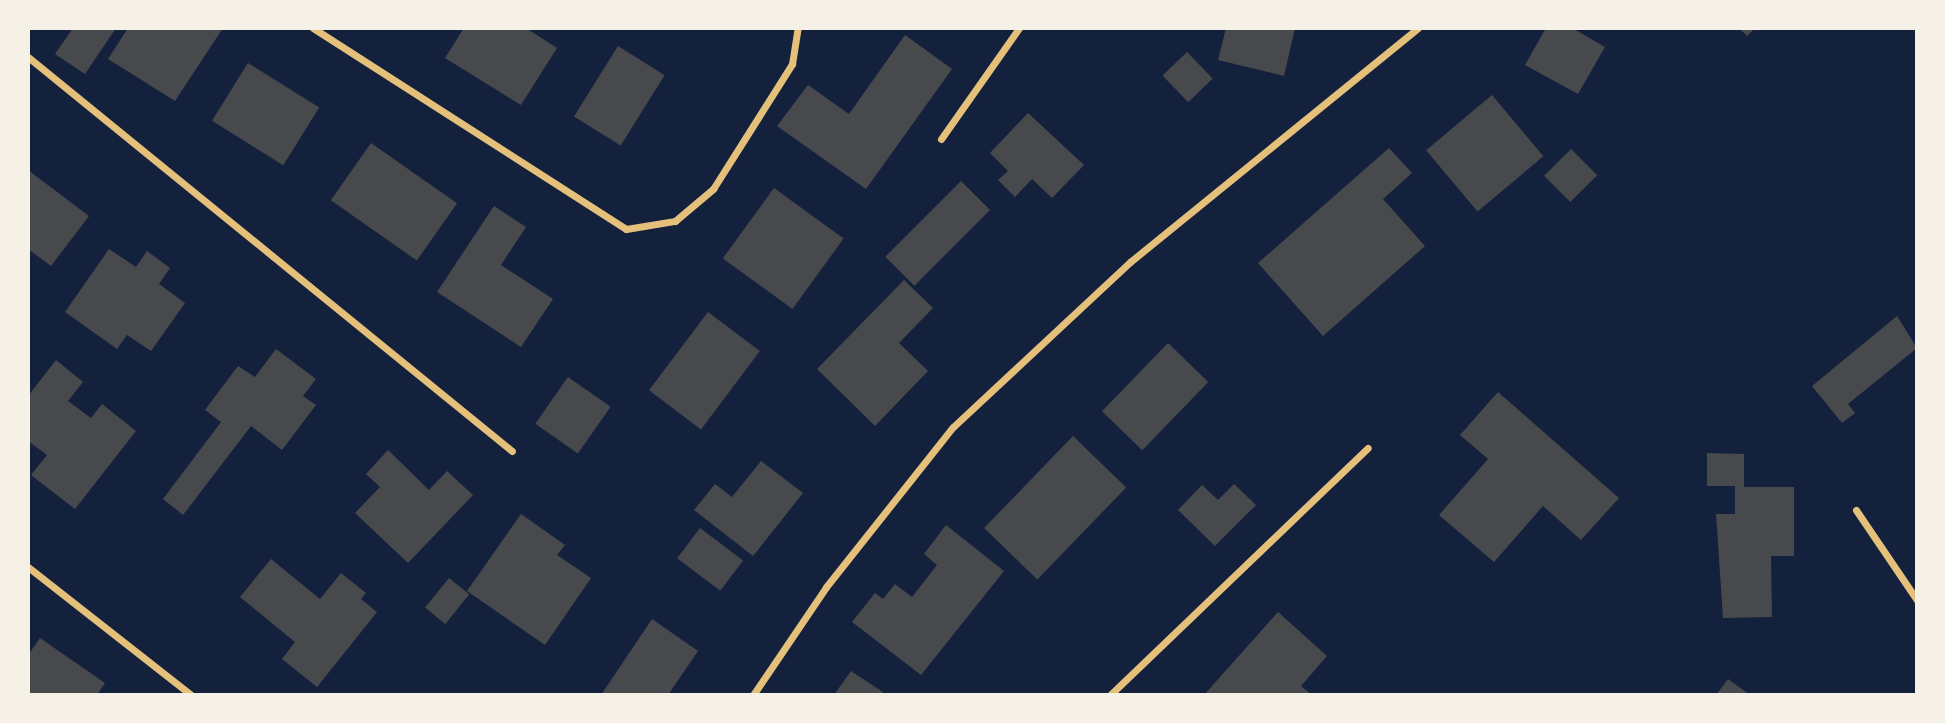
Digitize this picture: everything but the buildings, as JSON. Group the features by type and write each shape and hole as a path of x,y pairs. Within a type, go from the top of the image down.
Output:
{"street":[{"path":"313,28 626,229 675,221 713,189 792,64 797,28"},
{"path":"941,139 1019,28"},
{"path":"753,695 826,587 954,427 1130,262 1418,28"},
{"path":"28,57 512,451"},
{"path":"1110,695 1368,449"},
{"path":"1856,510 1917,600"},
{"path":"28,567 191,695"}]}
